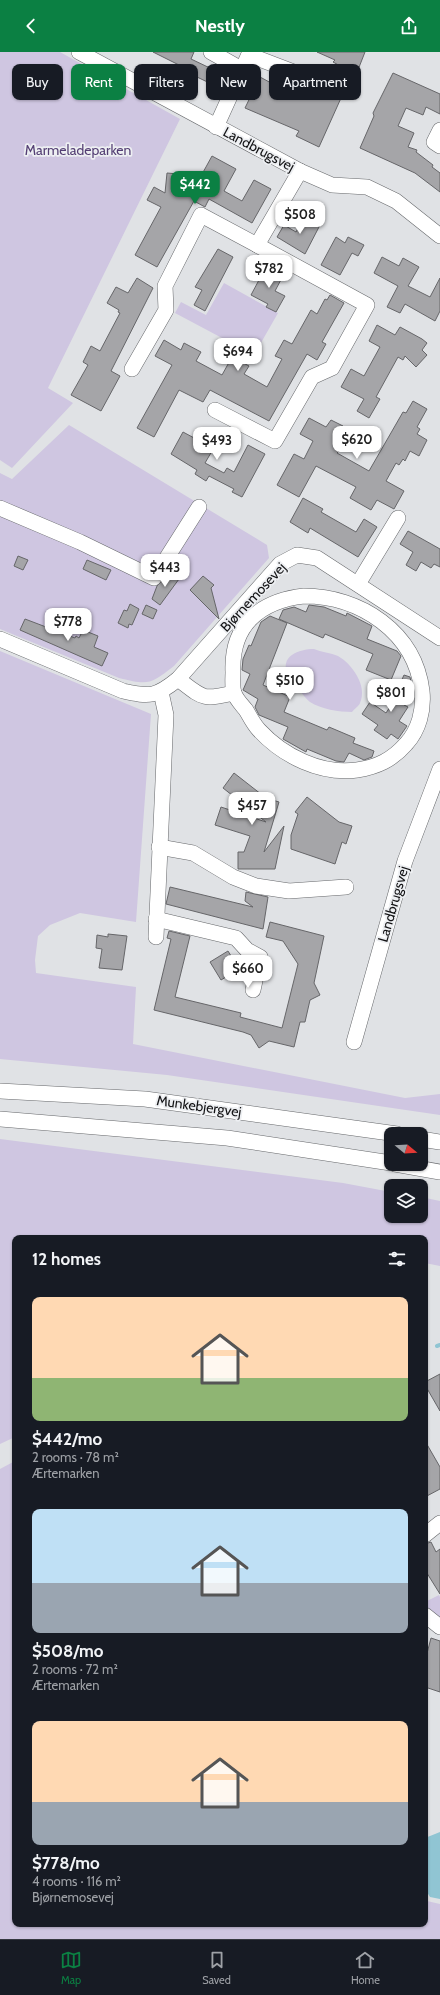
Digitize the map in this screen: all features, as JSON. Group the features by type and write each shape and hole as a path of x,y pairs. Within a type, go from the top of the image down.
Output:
{"street":[{"name":"Landbrugsvej","path":"79,52 300,171 332,185 367,187 396,201 440,236"},
{"path":"211,52 232,64"},
{"path":"245,64 249,53 276,64"},
{"path":"216,127 229,100"},
{"path":"440,130 434,142 440,146"},
{"path":"257,245 300,171"},
{"path":"132,369 166,310 166,286 201,215 367,305 332,368 312,378 275,441 215,410"},
{"path":"0,508 80,542 154,578 199,506"},
{"path":"358,584 398,518"},
{"name":"Bjørnemosevej","path":"0,639 123,692 143,696 161,692 178,679 280,564 297,555 318,558 440,638"},
{"path":"324,596 344,601 361,608 386,625 400,639 412,658 420,677 423,702 420,717 412,738 397,754 382,764 356,770 333,770 303,762 279,748 259,730 234,693 232,658 242,629 252,617 265,607 285,598 324,596"},
{"path":"178,679 200,696 211,698 234,693"},
{"path":"156,937 166,715 161,692"},
{"name":"Landbrugsvej","path":"354,1042 405,861 440,769"},
{"path":"159,846 193,853 233,877 256,886 289,891 346,887"},
{"path":"156,919 236,938 247,950 260,957 253,990"},
{"name":"Munkebjergvej","path":"0,1091 145,1099 384,1132"},
{"name":"Munkebjergvej","path":"0,1119 227,1138 384,1162"},
{"path":"428,1139 440,1142"},
{"path":"428,1170 440,1172"},
{"path":"428,1533 440,1523"},
{"path":"428,1617 440,1627"}],"green space":[{"name":"Marmeladeparken","path":"0,52 60,52 81,64 71,64 71,100 126,100 126,89 134,93 134,100 146,100 180,119 48,388 73,403 12,468 0,460"},
{"path":"224,283 278,313 254,355 175,313 181,302 206,315"},
{"path":"69,425 267,545 269,558 174,666 159,677 148,682 136,682 119,678 0,629 0,473 12,479"},
{"path":"314,649 338,656 348,664 357,676 362,690 362,696 359,704 352,712 330,710 319,707 310,702 289,677 286,668 288,658 302,650"},
{"path":"0,651 151,714 136,922 80,913 50,925 38,936 35,960 36,973 136,987 133,1044 405,1098 440,1094 440,1115 167,1075 0,1059"},
{"path":"0,1139 343,1183 384,1191 384,1223 428,1223 428,1198 440,1201 440,1266 428,1264 428,1235 12,1235 12,1438 0,1444"},
{"path":"12,1463 12,1927 428,1927 428,1901 440,1904 440,1939 0,1939 0,1469"},
{"path":"439,1595 440,1620 428,1608 428,1600"}],"water":[{"path":"440,1832 440,1899 430,1897 428,1894 428,1837"}],"building":[{"path":"153,52 194,52 191,59 206,66 206,81 198,77 198,64 177,64"},
{"path":"317,52 365,52 360,64 337,64 333,62 335,60"},
{"path":"393,73 440,94 440,114 426,107 423,115 406,108 398,126 414,133 408,147 417,150 416,152 433,165 432,167 440,173 440,192 415,173 360,148 374,116 373,113"},
{"path":"261,78 269,82 269,100 340,100 319,147 296,136 299,131 245,108 249,100 261,100"},
{"path":"212,156 236,169 224,191 242,201 254,180 271,189 252,223 209,199 205,207 194,201 157,267 135,255 161,207 147,200 154,187 165,193 167,173 201,176"},
{"path":"304,217 320,225 305,254 277,237 284,225 296,232"},
{"path":"336,237 345,243 348,237 364,245 358,256 352,253 340,275 321,265"},
{"path":"218,249 233,257 205,311 194,305 202,290 195,287"},
{"path":"382,257 399,266 403,258 419,267 408,286 430,297 440,278 440,311 435,321 405,304 400,313 387,307 398,286 374,273"},
{"path":"267,265 284,274 275,291 285,296 276,312 266,307 268,304 251,295"},
{"path":"137,278 153,288 111,371 120,376 101,411 71,395 88,365 83,362 91,346 100,351 120,313 118,312 119,310 107,303 116,287 128,293"},
{"path":"330,295 344,303 322,342 326,344 317,360 307,354 269,421 210,390 203,402 179,390 154,437 137,428 172,365 155,356 164,340 181,350 184,343 201,352 196,361 222,375 232,357 249,366 244,374 267,387 282,359 275,356 284,340 292,344 311,310 317,314 325,299 327,300"},
{"path":"377,325 395,335 400,327 422,339 427,343 422,350 427,355 416,367 405,356 403,360 398,357 376,397 380,399 369,418 357,411 364,399 341,387 351,369 364,376 380,347 369,341"},
{"path":"413,401 427,409 417,427 420,429 417,434 427,440 419,456 410,451 405,461 403,459 399,465 396,463 386,481 404,491 394,509 377,500 371,510 350,498 356,487 316,466 299,497 277,485 294,454 304,459 313,441 300,434 309,418 326,427 331,420 343,426 339,434 341,435 334,448 339,451 337,453 369,471 403,412 406,413"},
{"path":"205,431 219,439 205,463 224,473 227,468 234,472 248,445 265,454 242,497 232,492 234,489 209,476 206,481 195,474 197,470 171,454 183,432 196,439 200,433 203,434"},
{"path":"303,498 323,509 321,512 356,532 364,519 377,527 358,557 310,528 308,533 290,522"},
{"path":"408,531 440,549 440,567 434,564 431,568 421,562 416,571 406,565 413,552 400,544"},
{"path":"18,556 28,560 23,570 14,566"},
{"path":"87,560 111,570 106,580 83,569"},
{"path":"169,572 179,579 160,605 152,599 157,586"},
{"path":"203,576 214,585 211,588 219,619 190,590"},
{"path":"130,604 139,609 132,625 129,624 128,628 118,623 124,610 127,611"},
{"path":"146,605 157,610 153,619 142,614"},
{"path":"309,605 324,607 346,616 347,613 372,626 367,639 397,651 401,656 391,680 366,670 373,654 325,634 323,638 279,619 283,610 294,607 306,612"},
{"path":"270,616 287,623 263,685 290,697 284,712 327,730 329,727 355,738 353,743 374,751 372,757 364,760 349,753 344,762 336,761 307,749 306,752 283,739 288,727 259,715 255,707 258,699 243,690 250,674 242,670 243,659 249,645 251,646 261,622"},
{"path":"25,619 75,638 76,636 79,638 83,630 98,636 94,647 108,653 102,666 20,630"},
{"path":"404,675 410,677 412,687 404,705 408,707 399,721 407,726 398,739 391,734 387,739 374,730 378,725 362,714 370,702 386,713 403,687 399,686"},
{"path":"234,773 266,798 279,802 264,852 284,826 275,869 238,869 238,852 244,852 250,836 215,825 221,807 266,822 223,788"},
{"path":"307,797 339,822 352,826 346,844 342,842 335,864 291,849 291,835 298,814 295,812"},
{"path":"170,887 253,907 245,901 246,892 268,897 263,929 166,904"},
{"path":"270,922 324,936 314,983 320,995 310,1000 305,1022 300,1022 294,1047 269,1041 259,1048 251,1035 243,1032 154,1010 171,939 167,938 169,931 190,936 175,997 241,1013 240,1017 282,1028 298,964 283,941 266,937"},
{"path":"108,934 127,936 122,970 99,968 102,949 96,948 97,935 108,937"},
{"path":"228,951 239,969 221,980 210,962"},
{"path":"440,1374 440,1411 428,1390 428,1380"},
{"path":"428,1446 440,1467 440,1489 428,1495"},
{"path":"431,1542 436,1552 440,1549 440,1594 428,1575 428,1543"},
{"path":"431,1638 440,1641 440,1692 428,1688 428,1650"}]}
